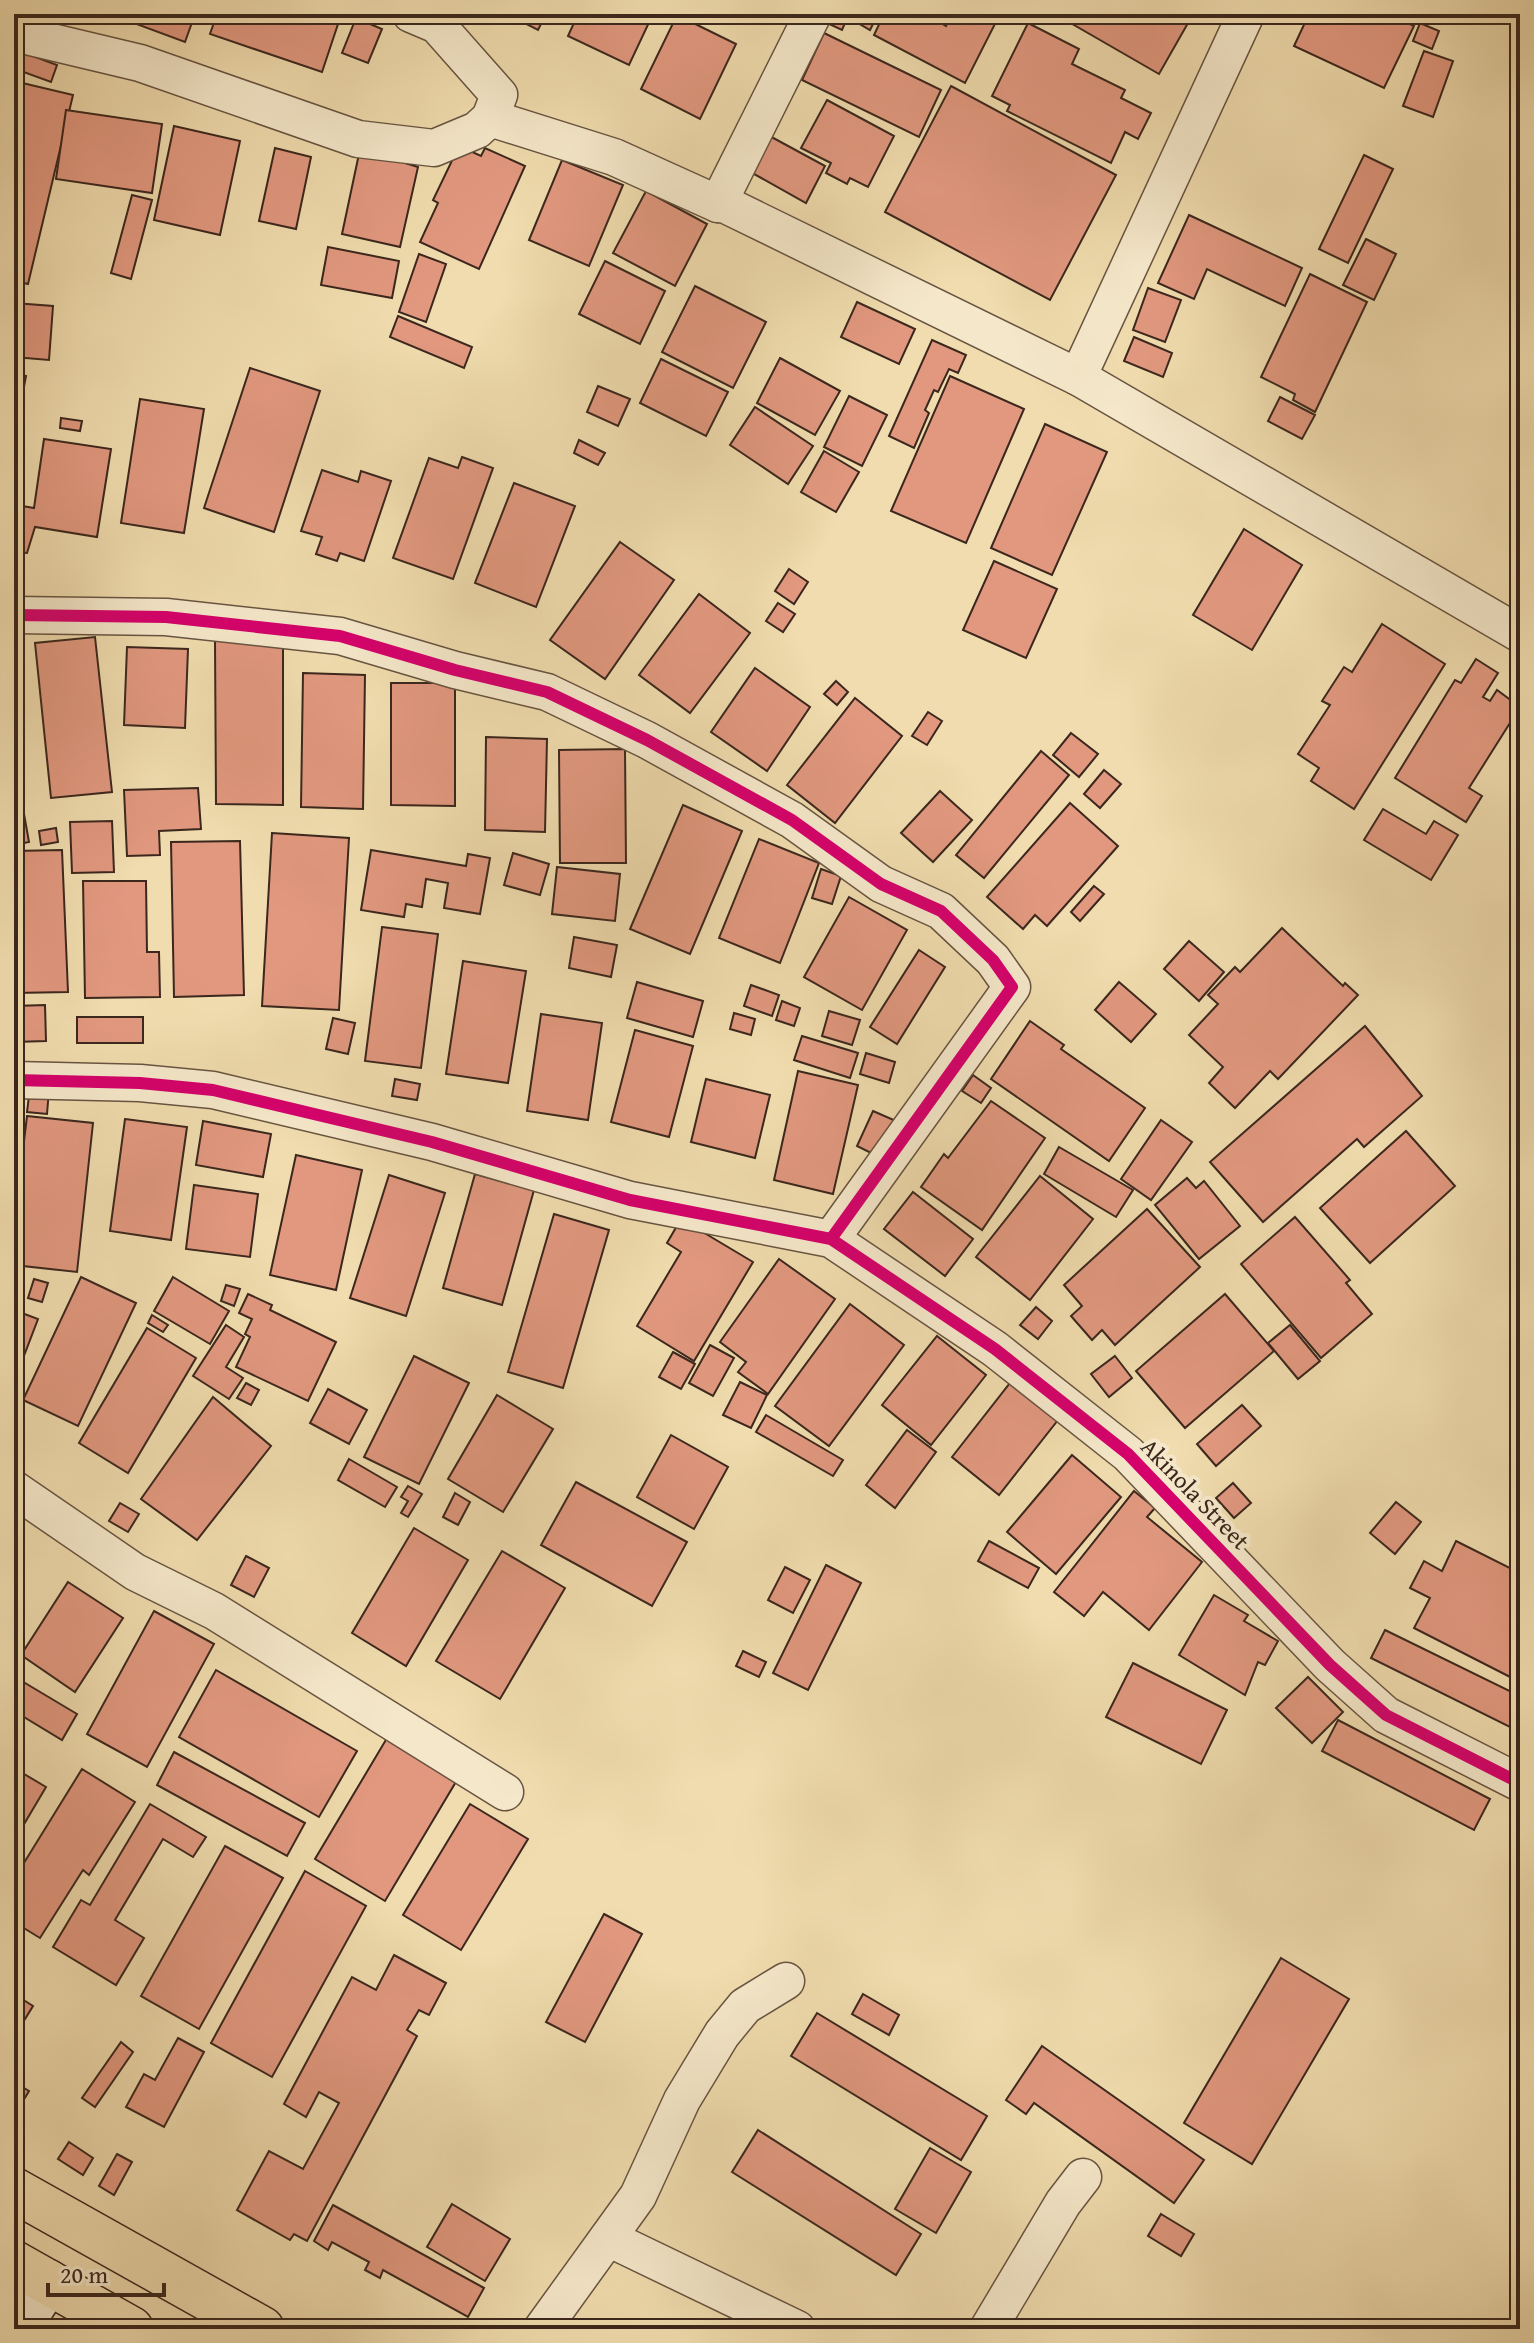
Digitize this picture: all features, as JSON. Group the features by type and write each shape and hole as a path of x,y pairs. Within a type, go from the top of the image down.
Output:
{"main road":[{"path":"14,2190 262,2329"},
{"path":"31,2273 131,2329"}],"street":[{"path":"14,33 140,63 358,139 434,148 477,130 490,118 499,95 437,25 411,14"},
{"path":"718,204 813,14"},
{"path":"1078,377 1246,14"},
{"path":"490,118 614,157 726,205 1078,377 1520,634"},
{"path":"14,615 166,617 340,636 455,670 547,692 647,740 792,820 881,884 941,911 993,960 1012,987 831,1239 630,1200 432,1142 213,1090 140,1083 14,1080"},
{"name":"Akinola Street","path":"831,1239 995,1349 1128,1454 1330,1665 1386,1715 1520,1783"},
{"path":"14,1489 135,1572 214,1611 505,1792"},
{"path":"542,2329 638,2196 682,2100 722,2034 745,2006 786,1981"},
{"path":"988,2329 1063,2203 1083,2177"},
{"path":"608,2238 797,2329"},
{"path":"18,2329 31,2273"}],"building":[{"path":"134,14 195,14 185,42 131,22"},
{"path":"217,14 320,14 339,21 322,72 210,34"},
{"path":"507,14 546,14 538,30"},
{"path":"578,14 653,14 629,65 568,36"},
{"path":"817,14 849,14 842,30 816,18"},
{"path":"862,14 878,14 870,30 858,23"},
{"path":"884,14 926,14 946,26 950,17 943,14 1000,14 965,83 874,35"},
{"path":"1055,14 1189,14 1192,16 1159,74"},
{"path":"1309,14 1389,14 1414,26 1384,88 1294,46"},
{"path":"677,15 736,44 700,119 641,89"},
{"path":"356,18 382,29 368,63 342,53"},
{"path":"1028,23 1079,49 1072,64 1125,90 1121,98 1151,113 1138,139 1125,132 1111,163 1007,111 1010,105 992,96"},
{"path":"1420,23 1439,31 1432,49 1413,41"},
{"path":"824,33 941,90 919,137 802,80"},
{"path":"1424,51 1453,61 1433,117 1403,106"},
{"path":"25,53 57,65 51,82 18,70"},
{"path":"14,81 73,95 28,284 14,281"},
{"path":"951,86 1116,175 1050,300 885,212"},
{"path":"827,100 894,136 868,187 850,178 847,184 826,173 831,163 801,148"},
{"path":"66,110 162,124 152,193 56,179"},
{"path":"174,126 240,141 220,235 154,220"},
{"path":"766,134 825,166 806,203 747,170"},
{"path":"459,146 481,156 485,148 525,166 479,269 420,242 438,203 433,200"},
{"path":"275,148 311,157 296,229 259,221"},
{"path":"360,149 418,167 400,247 342,234"},
{"path":"1364,155 1393,169 1348,263 1319,249"},
{"path":"562,160 623,185 589,266 529,240"},
{"path":"646,191 707,224 675,286 613,253"},
{"path":"132,195 152,200 131,279 111,273"},
{"path":"1189,215 1302,268 1285,306 1207,269 1194,299 1158,283"},
{"path":"1366,239 1396,254 1374,300 1343,285"},
{"path":"328,247 399,261 392,298 321,285"},
{"path":"419,254 446,264 426,322 399,312"},
{"path":"605,261 665,291 640,344 579,314"},
{"path":"1310,274 1367,302 1315,412 1293,400 1295,394 1261,377"},
{"path":"695,286 766,322 733,388 662,352"},
{"path":"1148,288 1181,300 1165,342 1133,330"},
{"path":"857,302 915,329 899,364 841,337"},
{"path":"14,303 53,306 49,360 14,357"},
{"path":"398,316 472,347 464,368 390,337"},
{"path":"1134,337 1172,353 1163,377 1124,361"},
{"path":"932,340 966,355 958,373 949,369 938,392 934,390 925,410 929,413 914,448 889,436"},
{"path":"780,358 840,391 815,435 757,403"},
{"path":"661,359 728,392 706,436 640,403"},
{"path":"250,368 320,391 274,532 204,508"},
{"path":"14,373 26,376 14,440"},
{"path":"950,376 1024,409 966,543 891,511"},
{"path":"598,386 630,399 618,426 587,412"},
{"path":"849,396 887,415 862,466 824,447"},
{"path":"1280,397 1315,415 1302,439 1268,421"},
{"path":"140,399 204,409 184,533 121,523"},
{"path":"755,407 813,446 788,484 730,445"},
{"path":"61,418 82,421 80,431 60,428"},
{"path":"1045,424 1107,452 1052,575 991,548"},
{"path":"44,439 111,449 97,537 35,527 27,553 16,552 22,506 34,508"},
{"path":"579,440 605,453 598,465 574,453"},
{"path":"824,451 859,472 836,512 801,492"},
{"path":"462,457 493,468 453,579 393,558 429,458 458,468"},
{"path":"322,470 358,482 361,471 391,481 364,561 340,553 337,561 316,554 322,537 301,531"},
{"path":"514,483 575,506 536,607 475,583"},
{"path":"1244,529 1302,565 1252,650 1193,615"},
{"path":"620,542 674,580 605,679 550,640"},
{"path":"994,561 1057,589 1026,658 963,630"},
{"path":"789,569 808,582 794,604 775,591"},
{"path":"699,594 750,633 690,713 639,675"},
{"path":"778,603 795,614 783,632 766,621"},
{"path":"1382,624 1445,664 1354,809 1311,781 1319,768 1298,754 1330,705 1322,701 1344,667 1352,672"},
{"path":"95,637 112,792 51,798 35,643"},
{"path":"215,640 283,640 283,805 216,804"},
{"path":"127,647 188,649 185,728 124,725"},
{"path":"1476,659 1498,673 1483,697 1490,701 1497,690 1520,707 1469,788 1482,796 1466,822 1395,778 1455,680 1461,683"},
{"path":"755,668 810,707 767,771 711,732"},
{"path":"303,673 365,675 363,809 301,807"},
{"path":"836,681 848,692 837,705 824,694"},
{"path":"391,683 455,683 455,806 391,805"},
{"path":"14,684 24,792 14,793"},
{"path":"855,698 902,736 835,823 787,785"},
{"path":"928,712 942,721 927,745 912,736"},
{"path":"1071,733 1098,754 1079,777 1053,755"},
{"path":"486,737 547,739 545,832 485,830"},
{"path":"625,749 626,863 560,863 559,750"},
{"path":"1041,751 1069,775 984,878 956,855"},
{"path":"1104,770 1121,784 1100,808 1084,794"},
{"path":"198,788 201,829 159,831 160,855 127,856 124,790"},
{"path":"940,791 972,820 933,862 901,833"},
{"path":"21,797 29,842 14,845 14,798"},
{"path":"1070,803 1118,846 1047,926 1035,915 1023,929 987,897"},
{"path":"683,805 742,831 690,954 630,929"},
{"path":"1383,809 1426,834 1434,821 1458,835 1431,880 1364,840"},
{"path":"112,821 114,872 72,873 70,822"},
{"path":"56,828 58,842 41,845 39,831"},
{"path":"272,833 349,838 339,1010 262,1006"},
{"path":"759,839 819,863 780,963 719,938"},
{"path":"240,841 244,995 174,997 171,842"},
{"path":"62,850 68,992 14,993 14,851"},
{"path":"371,850 466,866 468,854 490,858 480,914 444,908 448,883 426,879 422,907 406,904 404,917 361,910"},
{"path":"513,853 549,864 540,895 504,885"},
{"path":"557,867 620,874 615,921 552,914"},
{"path":"821,869 841,876 832,904 812,898"},
{"path":"83,881 146,881 147,952 159,952 160,997 85,998"},
{"path":"1094,886 1104,894 1080,921 1071,912"},
{"path":"849,897 907,930 862,1010 804,977"},
{"path":"382,927 438,934 421,1068 365,1061"},
{"path":"1282,928 1343,986 1345,983 1358,995 1278,1079 1270,1071 1235,1108 1209,1083 1223,1067 1189,1035 1218,1004 1208,995 1235,967 1240,972"},
{"path":"574,937 617,945 611,977 569,968"},
{"path":"1189,941 1224,972 1199,1001 1164,969"},
{"path":"919,950 945,967 897,1044 870,1027"},
{"path":"463,961 526,971 508,1083 446,1074"},
{"path":"637,982 703,1001 693,1037 627,1018"},
{"path":"1119,982 1156,1014 1131,1042 1095,1010"},
{"path":"751,985 779,995 772,1016 744,1006"},
{"path":"782,1001 800,1008 794,1026 776,1020"},
{"path":"45,1005 46,1041 14,1042 14,1006"},
{"path":"829,1011 860,1020 852,1045 822,1036"},
{"path":"734,1013 755,1019 751,1035 730,1029"},
{"path":"541,1014 602,1023 588,1120 527,1111"},
{"path":"77,1017 143,1017 143,1043 77,1043"},
{"path":"333,1018 355,1023 348,1054 326,1049"},
{"path":"1030,1021 1064,1045 1061,1049 1145,1108 1109,1161 991,1079"},
{"path":"1365,1026 1422,1096 1364,1147 1357,1139 1263,1222 1210,1162"},
{"path":"635,1030 693,1046 669,1137 611,1122"},
{"path":"802,1036 858,1053 850,1078 794,1060"},
{"path":"866,1053 895,1062 889,1083 860,1074"},
{"path":"798,1071 858,1085 833,1194 774,1180"},
{"path":"973,1075 991,1088 981,1103 962,1091"},
{"path":"395,1079 420,1084 417,1100 392,1096"},
{"path":"706,1079 770,1095 755,1158 691,1142"},
{"path":"30,1088 49,1090 47,1114 27,1112"},
{"path":"991,1101 1045,1138 982,1230 921,1187 944,1154 948,1158"},
{"path":"873,1111 896,1121 879,1157 857,1146"},
{"path":"27,1116 93,1123 77,1272 14,1265 14,1225"},
{"path":"125,1119 187,1127 171,1240 110,1231"},
{"path":"1161,1120 1192,1142 1151,1200 1121,1179"},
{"path":"203,1121 271,1134 263,1177 196,1165"},
{"path":"1406,1131 1455,1186 1370,1263 1320,1208"},
{"path":"1059,1147 1133,1190 1116,1217 1044,1174"},
{"path":"296,1155 362,1170 336,1290 270,1275"},
{"path":"475,1174 534,1190 502,1305 443,1288"},
{"path":"389,1175 445,1193 406,1316 350,1298"},
{"path":"1040,1176 1093,1219 1030,1300 976,1257"},
{"path":"1187,1178 1196,1188 1204,1181 1240,1226 1199,1259 1155,1205"},
{"path":"194,1185 258,1194 250,1257 186,1249"},
{"path":"913,1192 973,1239 945,1276 884,1229"},
{"path":"1147,1209 1200,1267 1115,1345 1102,1330 1092,1340 1071,1316 1082,1306 1064,1285"},
{"path":"554,1214 609,1230 563,1388 508,1372"},
{"path":"1295,1217 1350,1280 1346,1283 1372,1314 1321,1358 1241,1264"},
{"path":"681,1219 753,1262 694,1361 637,1326 681,1252 667,1243"},
{"path":"779,1259 835,1299 768,1394 738,1372 746,1362 720,1342"},
{"path":"81,1277 136,1303 78,1426 23,1400"},
{"path":"173,1277 229,1311 210,1344 154,1311"},
{"path":"34,1279 48,1283 42,1302 28,1298"},
{"path":"226,1285 240,1289 234,1306 221,1301"},
{"path":"248,1294 272,1305 270,1310 336,1342 308,1401 236,1367 250,1337 245,1334 252,1319 239,1313"},
{"path":"1225,1294 1274,1351 1185,1428 1136,1371"},
{"path":"850,1304 904,1345 829,1446 775,1406"},
{"path":"1036,1307 1052,1321 1038,1339 1020,1325"},
{"path":"14,1310 38,1319 14,1382"},
{"path":"152,1315 168,1325 163,1332 148,1323"},
{"path":"226,1325 244,1337 226,1367 243,1378 229,1399 193,1376"},
{"path":"1290,1325 1320,1361 1298,1379 1268,1343"},
{"path":"147,1328 196,1358 128,1473 79,1443"},
{"path":"937,1336 986,1375 931,1445 882,1405"},
{"path":"710,1345 734,1358 713,1396 689,1383"},
{"path":"673,1352 695,1364 681,1389 659,1377"},
{"path":"414,1356 469,1383 419,1484 364,1457"},
{"path":"1115,1356 1132,1378 1109,1397 1091,1374"},
{"path":"740,1382 767,1395 751,1428 723,1415"},
{"path":"246,1383 259,1390 251,1405 237,1398"},
{"path":"1010,1383 1058,1420 999,1495 952,1457"},
{"path":"328,1389 367,1410 349,1444 310,1423"},
{"path":"497,1395 553,1429 503,1512 448,1479"},
{"path":"213,1397 271,1446 197,1540 141,1499"},
{"path":"1242,1405 1261,1426 1216,1466 1197,1444"},
{"path":"766,1415 843,1460 833,1476 756,1432"},
{"path":"907,1430 936,1452 895,1508 866,1485"},
{"path":"671,1435 728,1467 694,1529 637,1497"},
{"path":"1072,1455 1121,1497 1056,1574 1007,1532"},
{"path":"349,1459 397,1487 385,1507 338,1480"},
{"path":"576,1482 687,1542 652,1606 541,1545"},
{"path":"1233,1483 1251,1503 1234,1518 1216,1498"},
{"path":"408,1486 422,1494 408,1517 401,1513 408,1501 401,1497"},
{"path":"1134,1491 1155,1508 1147,1517 1202,1562 1149,1630 1103,1592 1084,1616 1054,1592"},
{"path":"455,1493 470,1502 458,1525 443,1517"},
{"path":"1396,1502 1421,1522 1395,1554 1370,1533"},
{"path":"120,1503 139,1514 128,1532 109,1521"},
{"path":"414,1528 468,1560 406,1666 352,1633"},
{"path":"989,1541 1039,1568 1028,1588 978,1561"},
{"path":"1456,1541 1520,1573 1520,1682 1414,1628 1430,1598 1410,1588 1424,1561 1442,1571"},
{"path":"502,1551 565,1588 500,1699 436,1661"},
{"path":"246,1556 269,1568 254,1597 231,1585"},
{"path":"826,1565 861,1583 808,1690 773,1673"},
{"path":"785,1567 810,1580 793,1613 768,1600"},
{"path":"68,1582 123,1618 75,1692 21,1655"},
{"path":"1214,1595 1248,1615 1244,1621 1278,1641 1265,1665 1258,1662 1245,1695 1179,1655"},
{"path":"154,1611 214,1644 147,1767 87,1734"},
{"path":"1385,1630 1520,1696 1520,1732 1371,1658"},
{"path":"743,1651 766,1662 759,1677 736,1666"},
{"path":"1133,1663 1227,1710 1201,1764 1106,1717"},
{"path":"216,1670 357,1751 319,1817 179,1737"},
{"path":"15,1677 77,1714 62,1740 14,1711"},
{"path":"1308,1677 1343,1712 1312,1743 1276,1708"},
{"path":"1338,1720 1490,1799 1474,1830 1322,1751"},
{"path":"387,1738 457,1780 385,1901 315,1859"},
{"path":"174,1752 305,1823 287,1856 157,1785"},
{"path":"14,1768 46,1787 14,1841"},
{"path":"82,1769 135,1802 89,1875 83,1870 40,1938 14,1922 14,1879"},
{"path":"150,1804 206,1837 193,1857 163,1839 115,1920 144,1938 116,1985 53,1947 81,1900 90,1905"},
{"path":"470,1804 528,1839 461,1950 403,1915"},
{"path":"225,1846 283,1878 199,2029 141,1996"},
{"path":"305,1871 366,1906 272,2077 211,2043"},
{"path":"604,1914 642,1934 585,2042 546,2022"},
{"path":"394,1955 446,1983 429,2015 419,2010 407,2030 417,2036 307,2241 294,2234 290,2240 237,2210 269,2151 303,2169 339,2103 319,2092 306,2117 284,2104 352,1977 376,1990"},
{"path":"1281,1958 1349,1999 1252,2164 1184,2123"},
{"path":"14,1994 33,2006 14,2037"},
{"path":"863,1994 899,2015 889,2035 852,2014"},
{"path":"817,2013 987,2116 961,2160 791,2056"},
{"path":"178,2038 204,2052 164,2127 126,2107 144,2074 155,2080"},
{"path":"121,2042 133,2052 95,2107 82,2098"},
{"path":"1042,2046 1204,2160 1174,2203 1034,2103 1026,2114 1006,2100"},
{"path":"14,2082 29,2091 14,2116"},
{"path":"758,2130 921,2234 896,2275 732,2172"},
{"path":"69,2142 93,2158 83,2175 58,2159"},
{"path":"930,2148 971,2172 936,2233 895,2209"},
{"path":"117,2154 132,2162 114,2195 99,2186"},
{"path":"452,2204 510,2239 485,2281 427,2247"},
{"path":"333,2205 484,2288 468,2317 383,2270 380,2278 365,2270 369,2262 332,2242 328,2250 314,2241"},
{"path":"1161,2214 1194,2234 1181,2256 1148,2236"}],"cycle path":[{"path":"14,615 166,617 340,636 455,670 547,692 647,740 792,820 881,884 941,911 993,960 1012,987 831,1239"},
{"path":"14,1080 140,1083 213,1090 432,1142 630,1200 831,1239 995,1349 1128,1454 1330,1665 1386,1715 1520,1783"}]}
